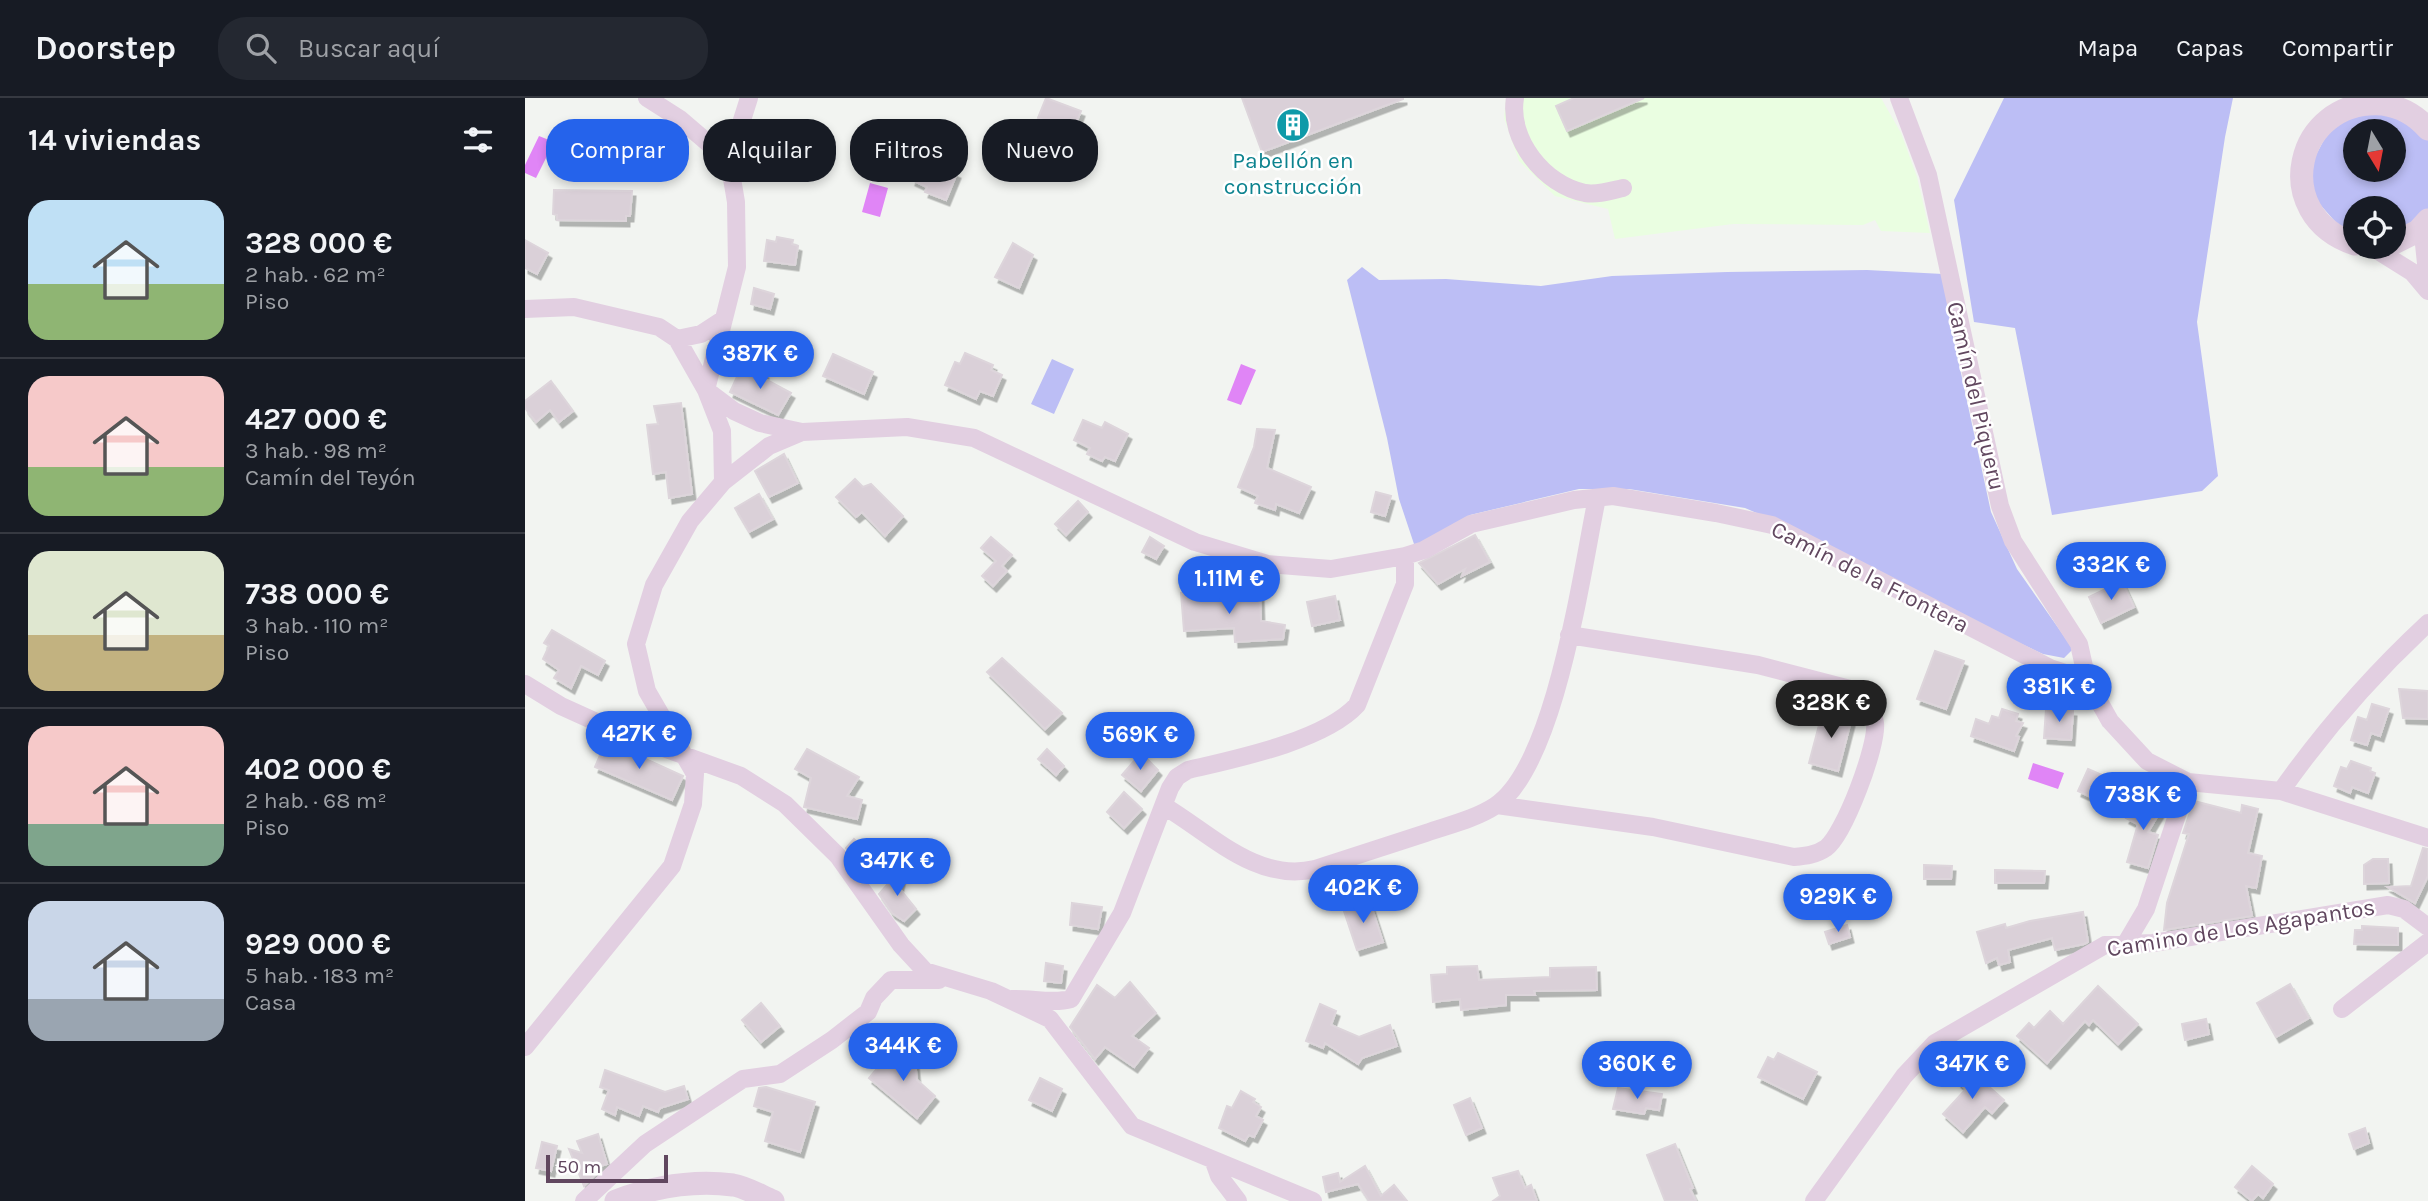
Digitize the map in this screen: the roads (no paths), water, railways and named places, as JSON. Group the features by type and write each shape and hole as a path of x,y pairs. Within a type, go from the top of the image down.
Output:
{"street":[{"path":"647,98 680,119 703,139"},
{"path":"742,119 749,98"},
{"path":"1515,98 1517,127 1524,145 1536,163 1552,178 1585,193 1604,193 1623,188"},
{"name":"Camín del Piqueru","path":"1899,98 1928,175 2000,506 2013,541 2079,644 2087,680 2110,721 2147,761 2188,782"},
{"path":"2333,98 2304,152 2301,166 2305,200 2318,221 2343,239"},
{"path":"2315,130 2341,108 2375,103 2395,102 2425,123"},
{"path":"706,390 737,267 737,202 733,182"},
{"path":"2406,237 2418,231 2428,220"},
{"path":"2428,220 2424,244 2428,283"},
{"path":"2391,259 2411,272 2428,291"},
{"path":"527,312 574,307 659,327 677,339 706,390 722,432 723,482"},
{"path":"677,339 701,334 724,319"},
{"path":"706,390 734,411 760,423 802,432"},
{"name":"Camín de la Frontera","path":"802,432 907,427 974,438 1195,542 1268,564 1331,569 1405,556 1424,550 1471,524 1574,500 1613,496 1772,525 2050,668 2087,680"},
{"path":"525,1047 672,866 693,804 695,774 681,754 647,691 636,644 654,585 690,521 723,482 769,446 802,432"},
{"path":"1164,806 1244,859 1274,872 1289,873 1315,869 1466,820 1497,805 1531,762 1569,635 1597,498"},
{"path":"1008,999 1034,997 1062,1002 1071,999 1122,913 1170,788 1177,777 1188,770 1270,750 1347,715 1357,705 1405,584 1405,556"},
{"path":"2281,791 2318,739 2400,649 2428,623"},
{"path":"1497,805 1653,827 1794,857 1811,855 1825,849 1845,823 1875,733 1873,715 1862,697 1850,689 1758,665 1569,635"},
{"path":"525,684 561,706 741,776 785,804 838,856 901,945 925,971 1008,999 1051,1019 1060,1027 1132,1126 1172,1140 1214,1162 1313,1201"},
{"path":"2126,943 2154,889 2188,782 2281,791 2428,838"},
{"name":"Camino de Los Agapantos","path":"1814,1201 1904,1076 1935,1043 2105,945 2153,943 2388,905 2404,909 2428,927"},
{"path":"2342,1009 2428,942"},
{"path":"585,1201 645,1144 743,1079 780,1074 832,1040 868,1012 874,998 891,980 956,981"},
{"path":"1214,1162 1219,1176 1238,1201"},
{"path":"616,1201 649,1189 693,1184 735,1185 773,1201"}],"place":[{"name":"Pabellón en construcción","path":"1293,125"}]}
